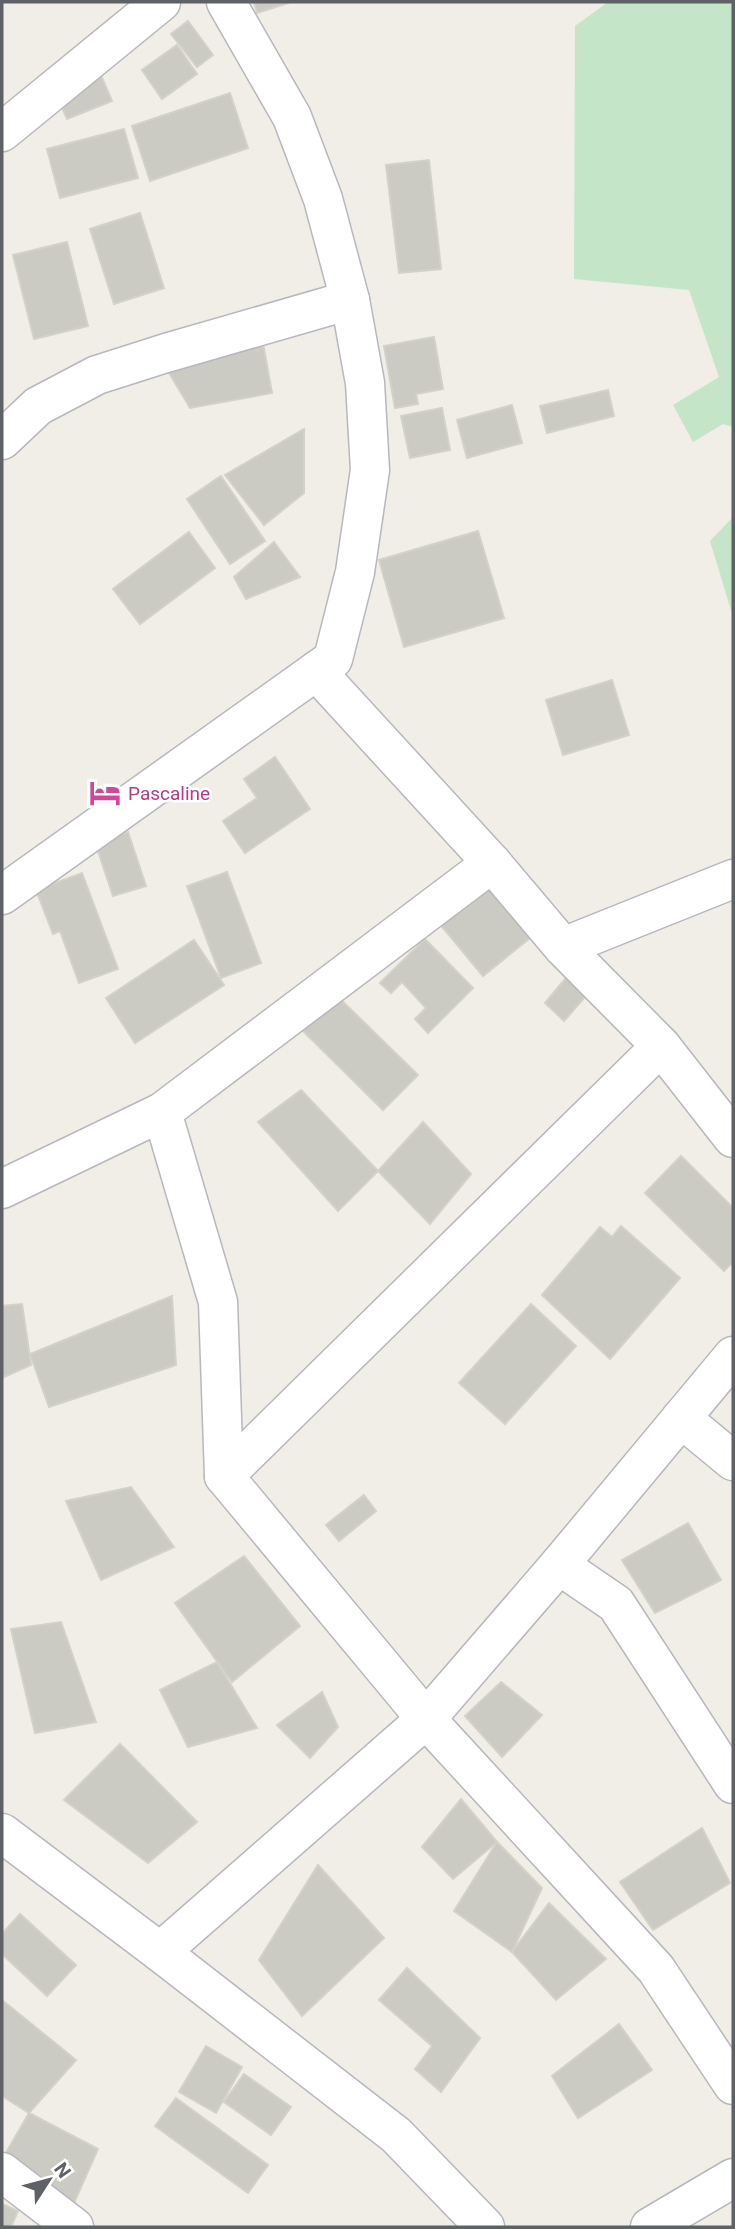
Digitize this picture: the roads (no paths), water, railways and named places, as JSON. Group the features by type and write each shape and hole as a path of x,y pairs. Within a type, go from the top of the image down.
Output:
{"street":[{"path":"2,132 162,2"},
{"path":"2,895 333,659 355,572 370,470 365,383 350,300 323,199 292,117 226,2"},
{"path":"2,440 37,406 97,375 350,300"},
{"path":"316,671 492,863 563,947 661,1046 733,1138"},
{"path":"2,1189 162,1112 492,863"},
{"path":"563,947 733,879"},
{"path":"224,1476 661,1046"},
{"path":"162,1112 218,1302 224,1476 426,1719 656,1969 733,2085"},
{"path":"160,1952 426,1719 559,1565 733,1356"},
{"path":"681,1418 733,1461"},
{"path":"559,1565 616,1604 733,1784"},
{"path":"2,1833 396,2136 485,2227"},
{"path":"2,2172 74,2227"},
{"path":"650,2227 733,2178"}],"place":[{"name":"Pascaline","path":"105,793"}]}
